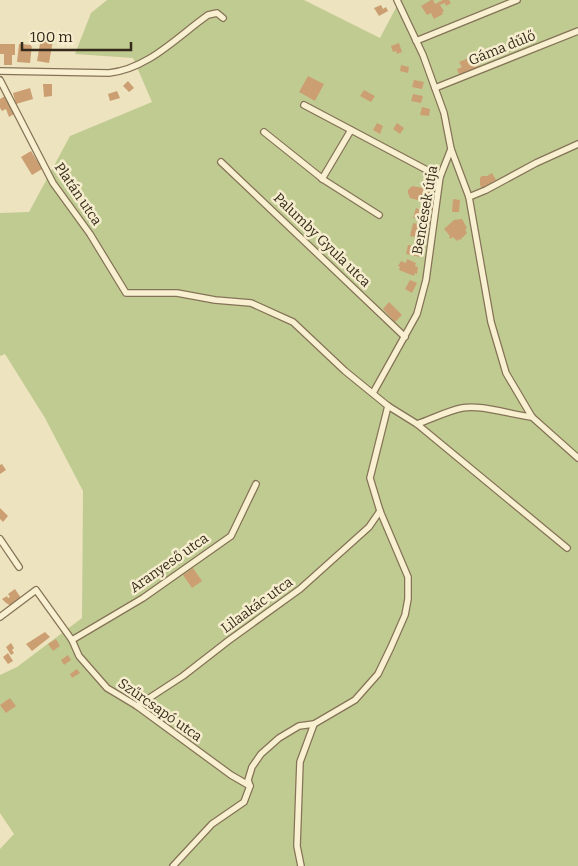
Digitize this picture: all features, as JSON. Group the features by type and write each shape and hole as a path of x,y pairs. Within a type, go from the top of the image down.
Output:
{"street":[{"name":"Bencések útja","path":"373,393 417,314 426,280 440,177 450,149 444,113 416,41 397,0"},
{"path":"416,41 517,0"},
{"path":"0,70 118,72 144,61 208,14 217,12 223,18"},
{"name":"Gáma dűlő","path":"435,88 578,31"},
{"name":"Platán utca","path":"0,80 53,183 90,234 126,292 177,294 251,303 293,322 345,371 373,393"},
{"path":"304,105 440,177"},
{"path":"322,179 351,130"},
{"path":"264,132 322,179 379,215"},
{"path":"468,197 486,190 536,163 578,144"},
{"path":"450,149 468,197 491,322 506,373 532,417 578,458"},
{"name":"Palumby Gyula utca","path":"221,162 405,337"},
{"path":"373,393 388,406 417,424 567,548"},
{"path":"173,866 212,824 244,802 250,786 248,780 252,767 260,754 279,738 299,726 314,724 355,700 378,674 406,616 408,577 380,511 370,478 388,406"},
{"path":"417,424 463,407 504,411 532,417"},
{"name":"Aranyeső utca","path":"72,640 143,598 231,536 256,484"},
{"name":"Lilaakác utca","path":"137,706 183,676 300,589 370,527 380,511"},
{"path":"0,539 20,567"},
{"name":"Szűrcsapó utca","path":"0,617 36,590 72,640 79,656 107,688 137,706 231,776 250,786"},
{"path":"301,866 297,846 300,762 314,724"}],"green space":[{"path":"107,0 304,0 380,38 400,0 578,0 578,866 0,866 0,849 14,834 0,813 0,675 17,667 82,618 83,491 45,418 5,354 0,356 0,213 29,212 70,136 152,102 133,58 75,54 91,13"}],"building":[{"path":"431,0 435,4 443,0 449,0 451,3 446,6 445,3 440,5 444,11 442,12 443,14 434,19 431,13 427,15 421,6"},
{"path":"381,5 383,9 386,7 388,11 379,16 374,8"},
{"path":"41,38 53,40 49,63 37,61"},
{"path":"399,43 402,52 397,54 396,51 393,52 391,46"},
{"path":"0,44 15,44 15,55 12,55 12,65 4,65 4,54 0,54"},
{"path":"19,44 32,45 30,63 17,62"},
{"path":"476,55 480,68 460,77 457,69 462,67 459,62"},
{"path":"401,65 409,67 408,73 400,71"},
{"path":"308,76 324,84 315,101 299,92"},
{"path":"414,80 424,82 422,89 412,87"},
{"path":"128,81 134,88 129,92 123,86"},
{"path":"43,84 52,84 52,96 44,97"},
{"path":"30,88 33,99 16,104 13,93"},
{"path":"364,90 375,96 371,102 360,96"},
{"path":"117,91 120,98 110,101 108,94"},
{"path":"413,94 423,96 421,103 411,101"},
{"path":"5,96 14,114 9,117 6,109 2,111 0,108 0,99"},
{"path":"422,107 430,109 429,116 420,115"},
{"path":"377,123 383,126 380,134 373,130"},
{"path":"397,123 404,128 400,134 393,129"},
{"path":"31,151 42,169 32,175 21,157"},
{"path":"492,173 496,180 492,182 494,185 482,190 480,178"},
{"path":"412,186 431,189 428,203 410,198 408,190"},
{"path":"453,199 460,200 459,212 452,212"},
{"path":"416,208 424,211 422,220 413,218"},
{"path":"462,219 467,228 465,230 467,233 460,240 457,241 453,237 450,239 450,236 444,229 454,220"},
{"path":"413,223 429,226 424,239 410,236"},
{"path":"408,245 422,246 420,257 406,254"},
{"path":"407,259 416,263 415,266 418,267 417,274 415,273 414,276 399,270 400,267 398,266 401,261 406,263"},
{"path":"410,280 417,283 412,293 405,289"},
{"path":"389,302 402,315 395,322 383,309"},
{"path":"2,464 6,470 0,474 0,465"},
{"path":"0,508 8,516 3,522 0,519"},
{"path":"193,568 202,581 192,588 183,575"},
{"path":"137,581 141,587 135,590 132,584"},
{"path":"15,589 21,598 11,606 2,599 7,596 8,598 10,597 8,594"},
{"path":"45,632 50,637 32,651 26,644"},
{"path":"56,639 60,646 53,651 48,644"},
{"path":"11,643 14,653 11,655 6,647"},
{"path":"8,653 13,661 8,664 3,657"},
{"path":"68,655 71,660 64,665 61,660"},
{"path":"77,669 80,673 72,678 70,674"},
{"path":"10,698 16,706 6,713 0,705"}]}
